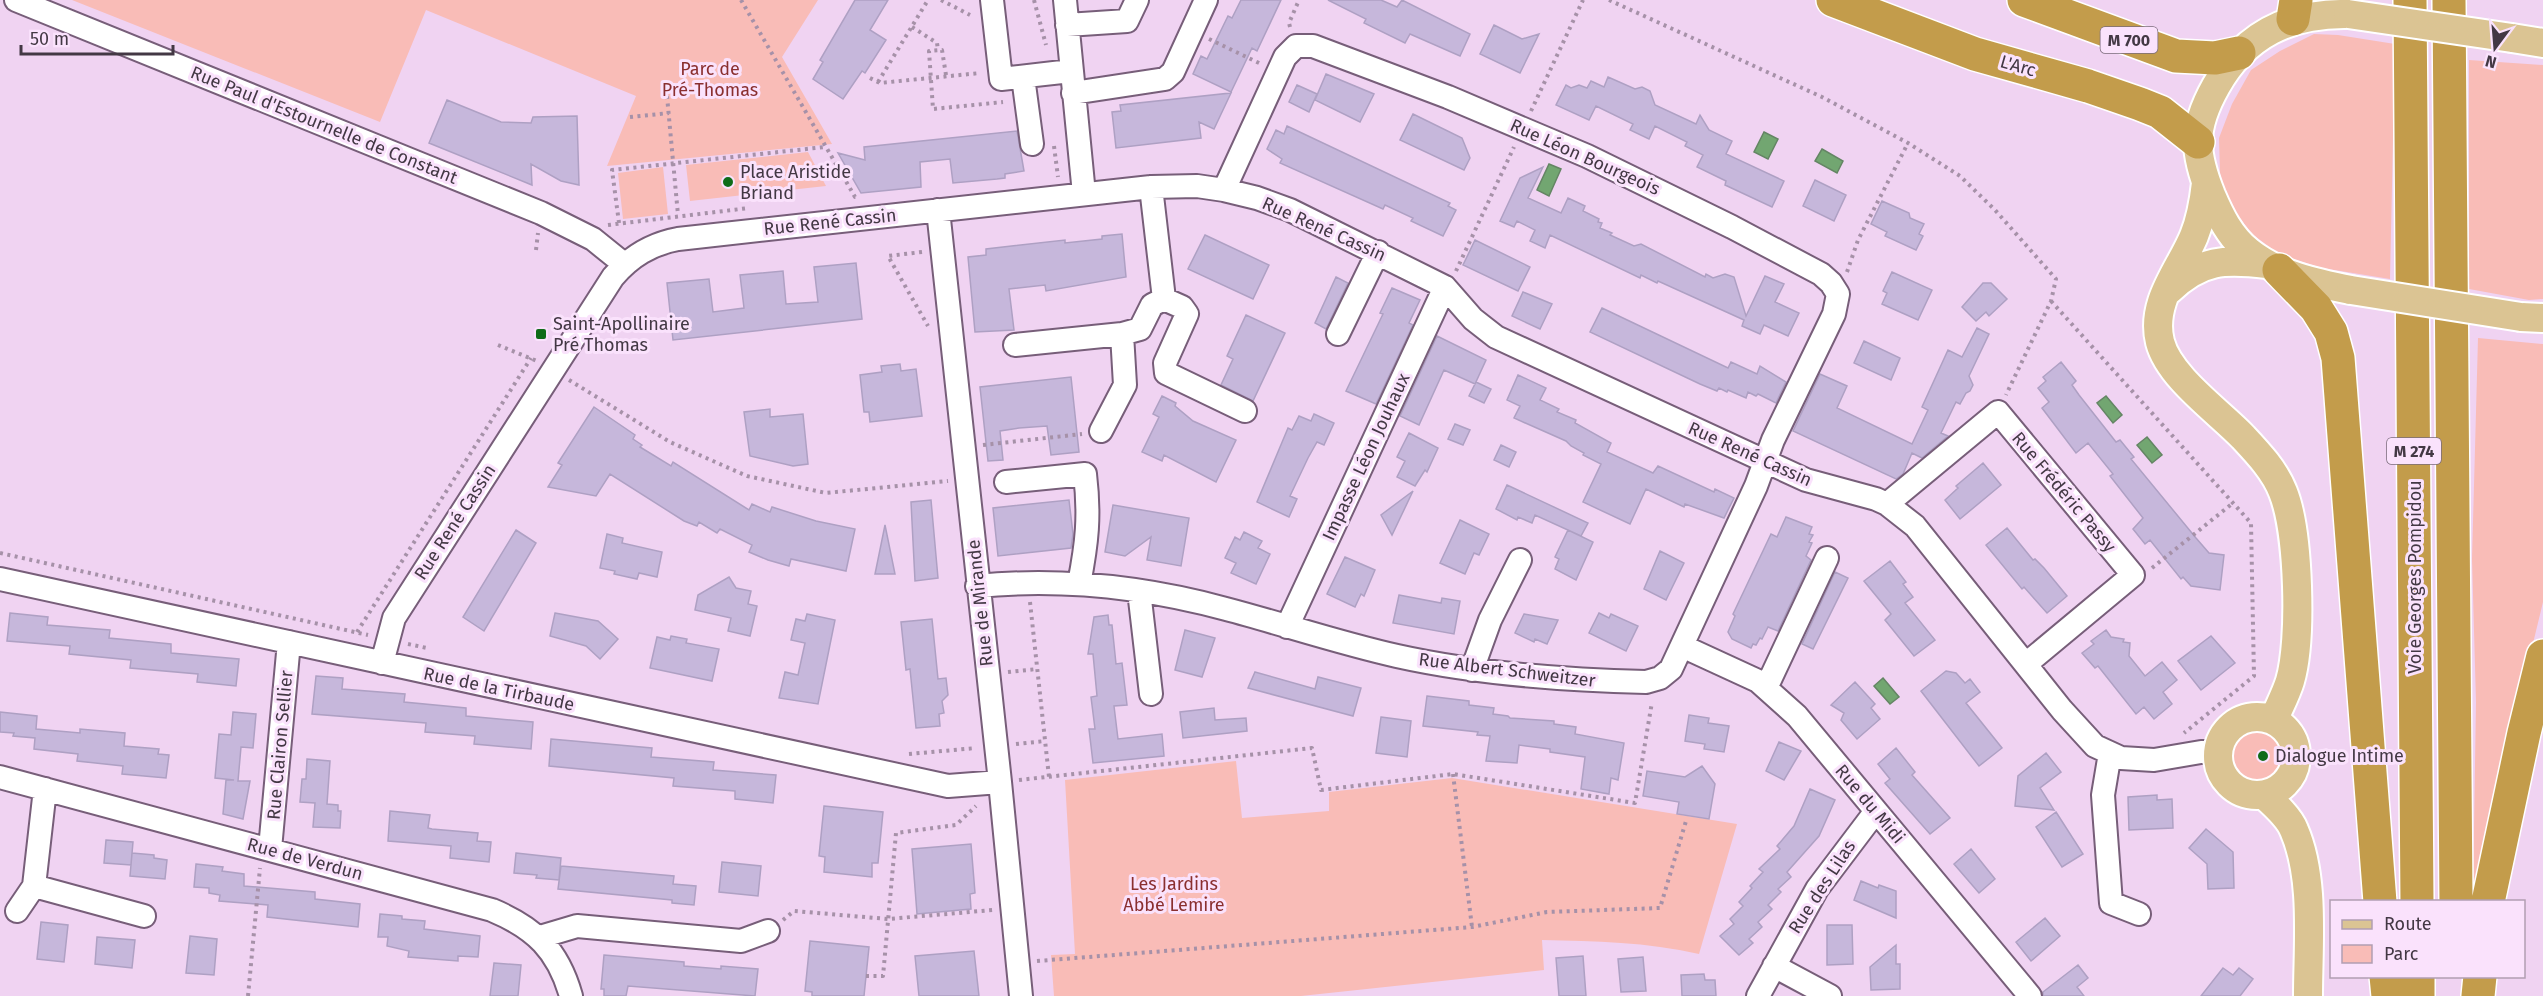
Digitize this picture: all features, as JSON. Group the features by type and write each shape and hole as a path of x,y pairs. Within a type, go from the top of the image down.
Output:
{"highway":[{"name":"L'Arc","path":"1833,0 1975,54 2088,86 2140,104 2160,112 2198,142"},
{"name":"M 700","path":"2024,0 2075,21 2176,56 2215,58 2239,53"},
{"name":"Voie Georges Pompidou","path":"2410,0 2417,900"},
{"name":"M 274","path":"2449,0 2456,900"},
{"path":"2273,267 2316,308 2331,332 2338,358 2380,900"},
{"path":"2488,900 2524,733 2543,657"},
{"path":"2386,978 2388,996"},
{"path":"2418,978 2418,996"},
{"path":"2457,978 2457,996"},
{"path":"2478,996 2480,978"}],"main road":[{"path":"2273,267 2248,251 2229,232 2206,183 2198,142 2208,101 2225,69 2258,37 2294,10 2348,14 2543,43"},
{"path":"2206,183 2200,218 2193,237 2163,295 2158,327 2160,343 2177,373 2266,463 2283,491 2296,554 2295,634 2290,680 2274,719"},
{"path":"2163,295 2184,275 2200,266 2238,261 2273,267 2313,282 2351,290 2532,318"},
{"path":"2262,716 2274,719 2292,736 2297,761 2293,773 2276,791 2264,795 2252,795 2230,785 2218,764 2217,752 2227,729 2237,721 2249,717 2262,716"},
{"path":"2264,795 2294,828 2306,868 2309,933 2308,996"}],"street":[{"name":"Rue Paul d'Estournelle de Constant","path":"16,0 541,213 593,239 624,264"},
{"path":"992,0 1032,144"},
{"path":"1065,0 1084,194"},
{"path":"1067,25 1127,21 1137,0"},
{"path":"1012,76 1072,82 1165,79 1173,72 1206,0"},
{"name":"Rue Léon Bourgeois","path":"1296,46 1306,45 1320,48 1448,97 1587,156 1732,227 1821,274 1838,294"},
{"path":"1224,190 1278,72 1288,53 1296,46"},
{"name":"Rue René Cassin","path":"382,663 394,618 553,369 624,264 645,249 660,242 678,238 1151,187 1197,186 1257,198 1290,210 1445,287 1473,319 1496,337 1815,484 1865,495 1887,504 1915,526 2062,710 2095,746 2121,758 2154,760 2201,752 2217,752"},
{"path":"1151,187 1164,300"},
{"name":"Rue de Mirande","path":"938,210 1021,996"},
{"path":"1338,334 1378,252"},
{"name":"Impasse Léon Jouhaux","path":"1287,627 1445,287"},
{"path":"1655,681 1671,669 1682,646 1756,486 1773,440 1834,314 1838,294"},
{"path":"1015,345 1122,334 1140,329 1152,305 1164,300 1182,307 1187,314 1165,363 1166,373 1245,411"},
{"path":"1101,431 1125,385 1122,334"},
{"path":"1887,504 1998,412"},
{"name":"Rue Frédéric Passy","path":"1998,412 2133,575"},
{"path":"1006,482 1085,474 1089,508 1088,534 1079,584"},
{"path":"1767,686 1827,558"},
{"path":"1472,670 1490,620 1520,560"},
{"path":"2026,664 2133,575"},
{"name":"Rue de la Tirbaude","path":"0,579 948,786 1000,782"},
{"name":"Rue Albert Schweitzer","path":"977,586 1028,583 1079,584 1139,591 1223,608 1398,656 1472,670 1586,680 1655,681"},
{"path":"1139,591 1151,694"},
{"name":"Rue Clairon Sellier","path":"270,849 289,642"},
{"name":"Rue du Midi","path":"1682,646 1767,686 1797,716 2030,996"},
{"path":"2110,753 2103,795 2111,903 2139,914"},
{"name":"Rue de Verdun","path":"0,777 492,910 518,922 540,937 558,963 571,996"},
{"path":"17,911 34,886 45,789"},
{"name":"Rue des Lilas","path":"1758,996 1817,889 1875,811"},
{"path":"34,886 144,916"},
{"path":"540,937 577,926 741,941 768,931"},
{"path":"1774,966 1830,996"}],"path":[{"path":"878,82 928,0"},
{"path":"941,0 970,15"},
{"path":"1296,46 1289,23 1299,0"},
{"path":"1609,0 1822,97 1908,143 1960,176 1995,210 2056,279 2051,301 1998,412"},
{"path":"912,27 937,43 938,50"},
{"path":"1192,31 1278,72"},
{"path":"870,78 878,82 929,77 946,75 1012,76 1014,101 933,109 929,77 929,51 942,50 946,75"},
{"path":"667,96 678,214"},
{"path":"630,117 669,113"},
{"path":"1838,294 1858,240 1908,143"},
{"path":"619,223 612,170 825,147"},
{"path":"843,199 855,198"},
{"path":"598,220 608,225 678,214 760,207"},
{"path":"2051,301 2251,523 2254,676 2175,740"},
{"path":"498,345 553,369 670,442 747,476 826,493 967,479"},
{"path":"357,632 531,358"},
{"path":"964,447 1101,431"},
{"path":"2133,575 2145,574 2233,503"},
{"path":"0,553 437,651"},
{"path":"1028,583 1050,777"},
{"path":"988,675 1038,669"},
{"path":"866,976 883,976 896,833 956,825 1000,782 1312,748 1321,790 1453,774 1635,804 1655,681"},
{"path":"900,752 911,754 1046,741"},
{"path":"1453,774 1472,927"},
{"path":"1018,963 1472,927 1547,912 1660,908 1686,821"},
{"path":"248,996 261,866 270,849"},
{"path":"768,931 794,910 888,919 1012,908"}],"green space":[{"name":"Parc de Pré-Thomas","path":"72,0 818,0 782,57 832,144 607,166 636,96 426,10 380,122"},
{"path":"2314,34 2338,35 2395,44 2390,279 2322,268 2280,255 2252,234 2227,202 2220,173 2219,138 2232,104 2251,70 2280,51"},
{"path":"2469,60 2543,65 2543,299 2529,300 2469,289"},
{"path":"808,152 826,186 690,201 686,165"},
{"path":"663,167 668,214 623,219 618,173"},
{"path":"2478,338 2543,344 2543,602 2473,891 2476,702 2472,559"},
{"path":"2250,729 2260,729 2274,736 2281,755 2274,774 2260,781 2250,781 2240,777 2233,770 2229,760 2229,750 2233,740 2240,733"},
{"name":"Les Jardins Abbé Lemire","path":"1236,761 1242,818 1329,811 1329,792 1452,778 1737,824 1699,954 1640,945 1542,940 1544,970 1301,996 1054,996 1051,955 1075,954 1065,780"}],"shaded area":[{"path":"1764,132 1778,139 1768,159 1754,152"},
{"path":"1822,149 1843,161 1837,173 1815,161"},
{"path":"1549,164 1561,169 1549,196 1537,190"},
{"path":"2106,396 2122,415 2113,423 2097,403"},
{"path":"2147,437 2162,455 2152,463 2137,445"},
{"path":"1883,678 1899,697 1890,704 1874,686"}],"building":[{"path":"855,0 888,0 870,30 886,40 865,73 862,71 843,99 813,79 823,62 820,60"},
{"path":"1241,0 1281,0 1257,51 1252,48 1231,92 1193,74 1201,56 1207,59 1228,16 1232,18"},
{"path":"1328,0 1381,0 1397,7 1402,0 1470,34 1460,56 1410,34 1405,43 1364,23 1366,19"},
{"path":"1494,25 1522,39 1539,34 1520,73 1480,54"},
{"path":"1326,74 1374,94 1360,122 1315,100"},
{"path":"1608,77 1635,89 1642,87 1650,91 1655,105 1696,124 1700,115 1709,130 1732,141 1726,154 1784,181 1772,207 1725,185 1726,181 1697,167 1703,155 1685,146 1687,142 1655,126 1649,139 1630,130 1633,124 1596,106 1589,120 1556,105 1566,85 1571,88 1579,85 1587,88 1591,81 1604,87"},
{"path":"1297,85 1317,94 1309,112 1289,102"},
{"path":"1231,93 1214,129 1199,122 1201,138 1116,148 1112,112 1121,111 1120,105"},
{"path":"447,100 501,122 531,123 533,117 577,116 579,185 561,181 531,164 532,185 429,143"},
{"path":"1413,114 1462,138 1470,158 1464,170 1400,140"},
{"path":"1287,126 1450,203 1448,206 1456,210 1443,236 1411,221 1413,218 1385,205 1383,209 1280,163 1282,159 1267,149 1276,130 1284,134"},
{"path":"1017,131 1024,171 1005,174 1005,178 997,179 953,183 950,159 920,162 921,187 861,193 838,153 865,160 864,147"},
{"path":"1543,167 1528,198 1561,213 1568,198 1585,206 1583,211 1599,219 1598,222 1602,223 1600,228 1612,233 1610,235 1634,246 1641,244 1705,277 1706,274 1713,278 1725,274 1734,277 1746,316 1765,276 1784,284 1775,302 1799,313 1788,336 1764,325 1760,334 1742,326 1744,320 1658,281 1657,283 1641,275 1640,278 1550,235 1545,248 1530,241 1535,230 1517,221 1514,227 1500,221 1520,178"},
{"path":"1815,180 1846,195 1834,221 1803,206"},
{"path":"1882,201 1909,213 1910,218 1924,224 1919,234 1923,236 1916,250 1885,236 1887,232 1871,224"},
{"path":"1122,234 1126,277 1046,291 1045,285 1009,289 1014,330 975,332 968,257 986,255 986,249 1065,240 1065,243 1102,239 1102,236"},
{"path":"1205,235 1269,265 1253,299 1188,269"},
{"path":"1475,240 1530,267 1518,291 1463,265"},
{"path":"856,263 862,319 673,340 667,283 709,279 713,312 744,308 740,275 783,271 786,304 818,302 814,267"},
{"path":"1892,272 1932,290 1918,320 1882,304 1887,293 1883,291"},
{"path":"1336,277 1348,283 1326,329 1315,323"},
{"path":"1983,283 1991,283 2007,299 1989,316 1986,312 1976,321 1962,307"},
{"path":"1392,288 1420,300 1409,323 1413,325 1376,404 1346,391 1383,314 1380,313"},
{"path":"1523,292 1552,304 1540,329 1512,316"},
{"path":"1602,308 1728,368 1731,362 1757,374 1760,366 1786,382 1776,403 1758,394 1756,396 1748,392 1746,398 1728,390 1727,392 1719,388 1717,391 1590,332"},
{"path":"1246,315 1285,333 1253,401 1221,385 1233,359 1227,356"},
{"path":"1977,328 1989,334 1969,376 1973,385 1960,404 1956,402 1941,433 1948,436 1922,458 1912,453 1903,474 1896,479 1793,431 1820,374 1847,386 1837,408 1912,444 1928,410 1922,407 1948,350 1962,357"},
{"path":"1437,336 1486,360 1475,384 1444,370 1419,425 1400,416"},
{"path":"1864,341 1900,358 1891,380 1854,363"},
{"path":"2061,362 2076,381 2072,385 2079,395 2116,442 2120,440 2134,457 2131,459 2196,538 2209,553 2224,555 2220,590 2191,586 2183,577 2181,579 2150,540 2145,544 2133,529 2143,518 2110,476 2113,474 2088,443 2076,453 2042,408 2049,402 2038,388 2046,381 2043,377"},
{"path":"900,364 901,371 916,369 922,416 870,422 869,412 864,412 860,375 882,372 881,366"},
{"path":"1518,375 1546,388 1540,400 1559,409 1557,412 1576,420 1575,423 1611,443 1607,452 1653,473 1658,466 1714,492 1715,489 1734,498 1724,518 1685,504 1684,507 1646,489 1630,524 1583,502 1601,464 1583,455 1584,453 1566,441 1514,418 1520,406 1507,400"},
{"path":"1071,377 1079,452 1051,455 1047,426 1019,428 1000,431 1003,460 988,461 980,387"},
{"path":"1476,382 1491,389 1484,403 1469,396"},
{"path":"1162,396 1176,403 1175,406 1193,421 1236,440 1216,482 1164,455 1162,461 1142,452 1159,417 1153,414"},
{"path":"594,407 635,435 633,439 642,445 640,447 671,466 673,462 749,510 752,504 770,512 772,507 816,521 855,529 846,571 791,559 789,566 768,560 749,552 752,545 720,529 717,533 699,522 697,526 684,521 610,474 596,496 548,487 562,465 558,463"},
{"path":"770,409 770,417 803,414 808,464 793,466 750,456 744,412"},
{"path":"1314,414 1334,423 1324,445 1317,442 1308,458 1290,496 1297,499 1289,517 1257,502 1288,428 1292,430 1299,416 1311,421"},
{"path":"1455,424 1470,430 1463,445 1448,439"},
{"path":"1409,433 1438,448 1427,472 1425,470 1415,486 1397,477 1405,461 1397,457"},
{"path":"1501,445 1516,452 1509,467 1494,460"},
{"path":"1983,463 2001,485 1960,519 1945,500 1958,488 1956,486"},
{"path":"1507,485 1588,523 1581,536 1535,515 1532,523 1518,517 1517,520 1496,509"},
{"path":"1413,491 1392,535 1381,515"},
{"path":"931,500 938,578 915,581 911,502"},
{"path":"1069,500 1073,534 1071,548 998,556 993,508"},
{"path":"1113,505 1189,518 1181,566 1147,560 1151,537 1125,556 1105,552"},
{"path":"1786,517 1812,527 1809,534 1813,535 1809,542 1812,543 1806,556 1811,560 1778,631 1768,627 1762,639 1760,638 1751,648 1732,639 1728,632 1735,616 1733,614 1771,534 1777,537"},
{"path":"1460,520 1489,534 1479,555 1474,553 1465,574 1440,563"},
{"path":"885,525 895,574 875,574"},
{"path":"2007,528 2067,596 2047,613 2024,587 2022,589 1986,545"},
{"path":"516,530 536,543 484,631 463,617"},
{"path":"1568,530 1593,542 1576,580 1555,569 1559,559 1555,557"},
{"path":"1244,532 1262,541 1258,548 1270,554 1256,584 1231,573 1236,563 1225,558 1235,537 1240,540"},
{"path":"607,534 623,538 622,543 662,552 657,577 639,573 637,579 600,568"},
{"path":"1660,551 1684,563 1666,600 1644,589"},
{"path":"1345,557 1375,570 1364,596 1361,594 1355,607 1327,594"},
{"path":"1890,561 1906,582 1903,584 1913,597 1905,603 1935,640 1914,656 1885,620 1891,614 1864,581"},
{"path":"1835,572 1848,578 1813,649 1802,644"},
{"path":"729,577 736,588 751,591 748,604 757,606 750,636 728,631 731,618 695,610 698,595"},
{"path":"1399,595 1441,603 1442,598 1460,601 1454,634 1393,623"},
{"path":"10,613 48,617 47,625 110,630 109,638 171,644 171,653 239,659 236,686 197,682 198,674 130,668 131,660 69,654 70,646 7,641"},
{"path":"555,613 598,621 618,639 600,659 586,646 550,636"},
{"path":"1599,613 1609,618 1611,614 1638,626 1626,651 1589,633"},
{"path":"807,614 835,620 818,704 779,698 785,672 798,675 805,643 791,640 796,619 805,621"},
{"path":"1524,614 1558,620 1547,644 1535,639 1534,642 1515,633"},
{"path":"1108,615 1109,625 1112,625 1116,664 1122,663 1127,705 1114,706 1118,739 1162,734 1164,756 1093,763 1089,729 1095,729 1091,697 1097,696 1093,654 1088,654 1094,617"},
{"path":"932,619 938,679 946,678 948,695 942,701 944,713 939,714 940,726 916,728 910,669 906,670 901,622"},
{"path":"1185,630 1215,638 1202,677 1175,670"},
{"path":"2106,630 2111,637 2124,639 2123,642 2130,643 2129,656 2145,676 2162,662 2177,680 2163,692 2172,704 2154,719 2144,707 2136,714 2098,666 2095,668 2082,653 2094,644 2091,641"},
{"path":"671,636 687,639 686,643 719,649 712,681 650,668 657,637 670,640"},
{"path":"2211,636 2235,663 2201,690 2178,661"},
{"path":"1946,671 1956,673 1965,683 1970,679 1980,692 1966,703 2002,748 1979,766 1921,691"},
{"path":"1255,672 1315,689 1318,677 1361,688 1353,716 1248,688"},
{"path":"316,676 343,678 342,689 405,694 404,702 466,708 466,716 533,722 531,749 474,744 475,736 425,732 426,723 312,714"},
{"path":"1855,682 1875,704 1871,708 1880,719 1857,739 1841,720 1844,713 1831,705"},
{"path":"1427,696 1469,701 1469,705 1494,708 1493,714 1510,718 1554,721 1554,724 1576,727 1575,734 1624,743 1618,780 1611,778 1609,794 1581,789 1585,757 1550,752 1550,749 1519,745 1517,763 1486,761 1490,736 1477,735 1478,732 1423,726"},
{"path":"1214,708 1215,720 1246,718 1247,731 1183,738 1180,712"},
{"path":"0,712 37,716 36,729 80,733 80,729 125,733 124,746 159,749 158,754 169,755 166,778 122,774 123,766 77,761 78,754 34,749 35,738 0,732"},
{"path":"233,712 256,714 253,748 241,747 238,781 250,781 243,819 223,814 226,780 234,780 215,778 219,734 231,735"},
{"path":"1689,715 1709,718 1708,723 1729,726 1724,752 1704,749 1705,744 1685,741"},
{"path":"1381,717 1411,721 1407,757 1376,753"},
{"path":"551,739 652,748 651,757 714,762 713,770 776,775 773,803 735,799 735,791 673,786 674,778 549,766"},
{"path":"1779,742 1801,751 1784,780 1766,771"},
{"path":"1896,748 1915,772 1912,775 1950,818 1930,834 1885,783 1890,779 1878,764"},
{"path":"2046,753 2061,772 2040,788 2054,810 2015,806 2018,776"},
{"path":"307,759 330,761 327,804 338,805 338,811 341,811 340,828 313,827 315,803 300,802 302,779 306,779"},
{"path":"1702,766 1715,784 1709,819 1677,814 1679,802 1643,796 1647,771 1685,777"},
{"path":"1810,789 1835,800 1819,836 1787,872 1791,877 1778,889 1781,892 1768,905 1772,909 1758,922 1762,927 1749,939 1753,943 1739,955 1720,936 1734,924 1730,919 1743,906 1739,902 1763,872 1759,869 1780,849 1777,846 1794,826"},
{"path":"2157,795 2157,800 2172,799 2173,828 2129,830 2128,797"},
{"path":"824,806 883,812 878,863 872,863 872,877 824,872 825,857 819,856"},
{"path":"390,811 430,815 428,828 432,829 478,833 477,841 491,842 489,862 450,858 451,846 388,841"},
{"path":"2056,812 2083,854 2062,867 2036,827"},
{"path":"2206,829 2233,852 2234,888 2208,889 2207,864 2189,848"},
{"path":"106,840 133,842 131,865 104,863"},
{"path":"971,844 975,893 970,894 971,909 917,914 912,849"},
{"path":"1971,849 1995,879 1979,893 1954,864"},
{"path":"132,853 154,855 154,858 167,860 165,879 130,876"},
{"path":"516,853 561,858 559,880 514,873"},
{"path":"722,862 761,866 758,896 719,892"},
{"path":"196,864 223,867 222,871 244,874 244,886 315,892 315,899 360,904 358,927 267,917 268,905 219,901 220,895 209,893 209,888 194,887"},
{"path":"561,866 674,876 673,884 696,886 694,905 672,903 672,900 558,889"},
{"path":"1861,881 1878,888 1879,885 1896,891 1896,918 1854,900"},
{"path":"380,914 425,921 424,929 480,936 478,957 458,956 458,961 408,957 409,951 387,946 388,937 378,937"},
{"path":"2045,918 2060,936 2031,961 2016,942"},
{"path":"41,922 68,925 64,962 37,959"},
{"path":"1827,925 1852,925 1853,964 1827,965"},
{"path":"190,936 217,939 214,975 186,973"},
{"path":"97,937 135,940 132,968 95,964"},
{"path":"810,941 869,947 864,996 812,996 812,992 805,991"},
{"path":"1896,945 1896,964 1900,964 1900,989 1871,990 1870,967"},
{"path":"974,951 979,996 919,996 915,956"},
{"path":"604,955 684,962 684,966 758,969 755,996 628,986 626,996 604,996 604,989 601,989"},
{"path":"1583,956 1586,996 1559,996 1556,958"},
{"path":"1643,957 1646,991 1621,992 1618,959"},
{"path":"494,963 521,965 518,996 490,996"},
{"path":"2078,965 2088,978 2077,987 2084,996 2043,996 2043,992"},
{"path":"2223,968 2233,975 2239,968 2253,979 2240,996 2201,996"},
{"path":"1704,974 1705,980 1715,980 1716,996 1682,996 1681,975"}],"place":[{"name":"Place Aristide Briand","path":"728,182"},
{"name":"Saint-Apollinaire Pré Thomas","path":"541,334"},
{"name":"Dialogue Intime","path":"2263,756"}]}
